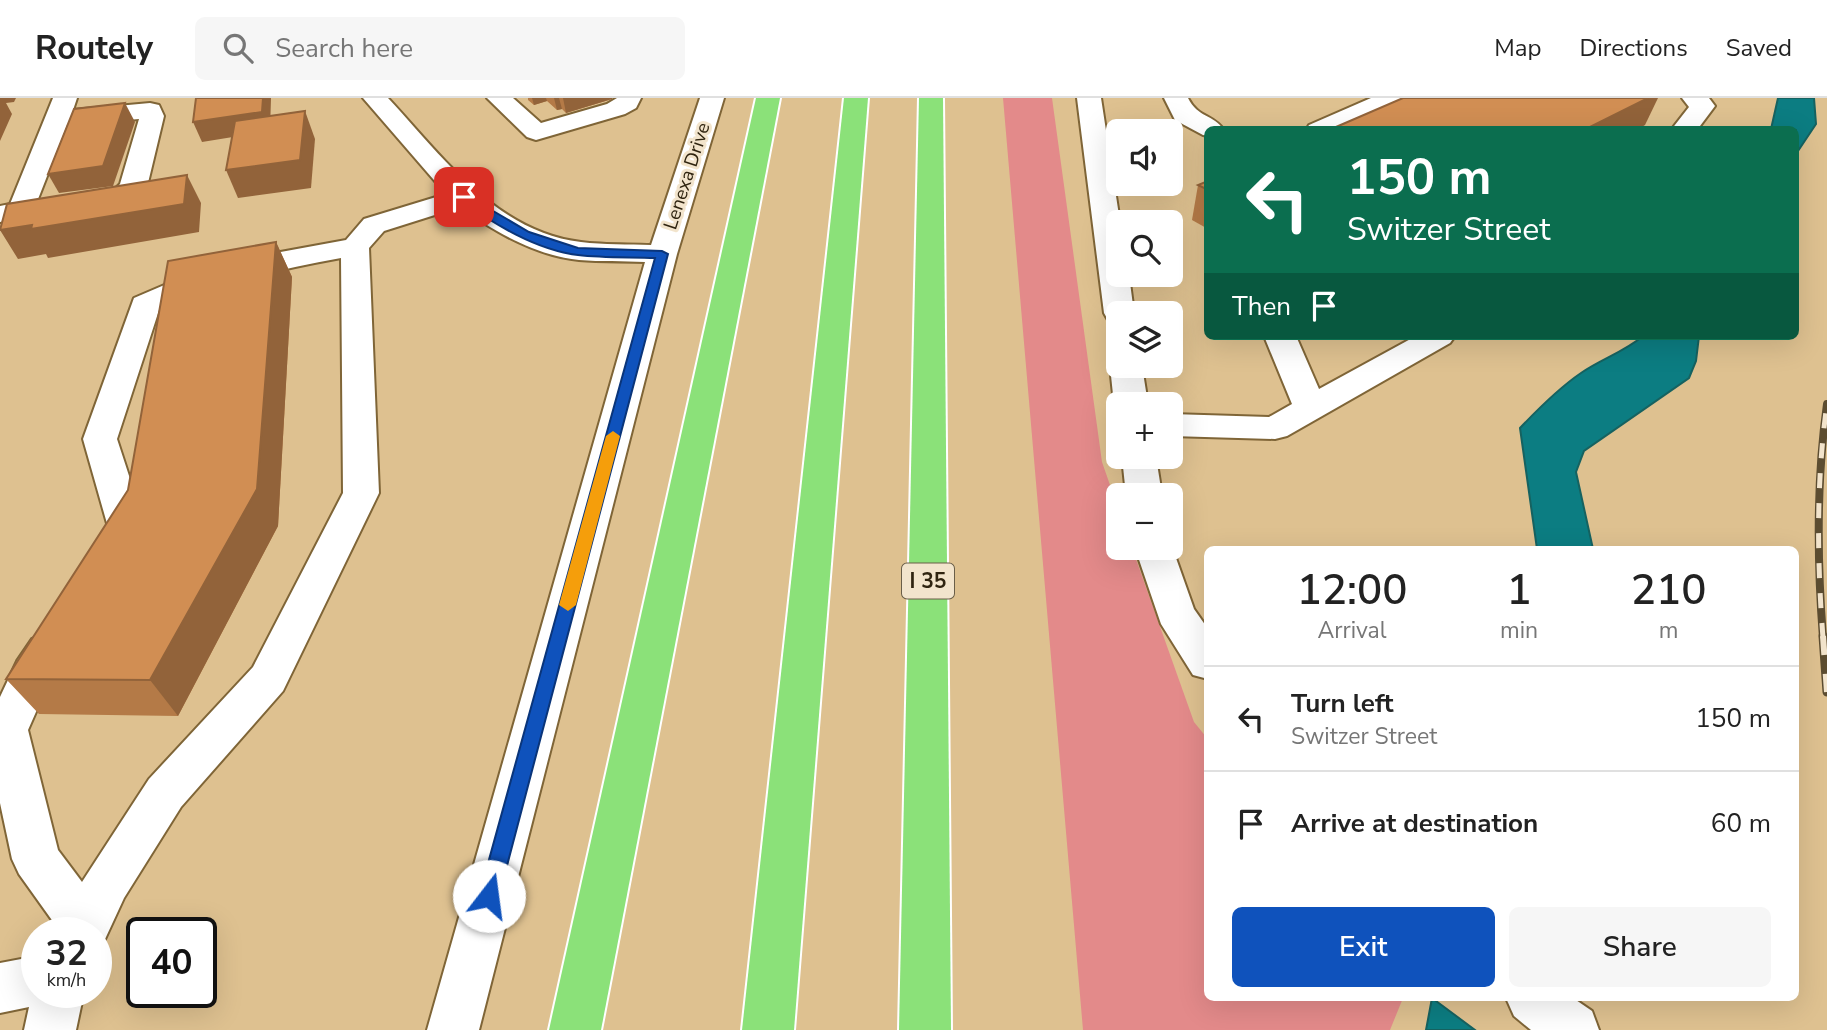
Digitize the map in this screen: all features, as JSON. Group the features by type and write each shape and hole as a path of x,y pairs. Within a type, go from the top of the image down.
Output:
{"highway":[{"path":"575,1030 768,98"},
{"path":"768,1030 856,98"},
{"name":"I 35","path":"925,1030 931,98"}],"street":[{"path":"499,98 536,132 616,109 627,103 629,98"},
{"name":"Lenexa Drive","path":"453,1030 662,254 712,98"},
{"path":"1089,98 1117,301"},
{"path":"1176,98 1184,115 1205,126"},
{"path":"1327,126 1392,98"},
{"path":"1686,126 1703,106 1694,98"},
{"path":"382,99 464,197 493,218 525,235 577,251 662,254"},
{"path":"61,109 150,110 152,116 133,187 125,194 104,201 11,212 61,109"},
{"path":"98,573 127,528 100,439 145,305 187,286 258,264 355,247 374,225 464,197"},
{"path":"90,917 107,882 165,793 268,679 361,493 355,247"},
{"path":"1282,340 1310,408"},
{"path":"1183,425 1275,428 1431,340"},
{"path":"1158,560 1175,613 1204,657"},
{"path":"69,617 32,673 6,730 36,859 76,917"},
{"path":"0,988 21,984"},
{"path":"1536,1001 1573,1030"},
{"path":"50,1030 55,1008"}],"shaded area":[{"path":"1003,98 1052,98 1102,462 1109,483 1106,483 1106,560 1136,560 1194,722 1204,734 1204,1001 1402,1001 1390,1030 1083,1030"}],"water":[{"path":"1778,98 1814,98 1816,124 1799,150 1799,126 1772,126"},
{"path":"1638,340 1699,340 1696,361 1689,378 1584,451 1576,472 1592,546 1537,546 1520,428 1573,379"},
{"path":"1431,1001 1436,1001 1475,1030 1426,1030"}],"building":[{"path":"196,98 263,98 262,112 193,122"},
{"path":"1403,98 1648,98 1592,126 1338,126"},
{"path":"125,103 103,166 48,174 74,109"},
{"path":"305,111 300,160 226,170 235,121"},
{"path":"187,175 184,204 31,229 32,225 0,230 7,204"},
{"path":"276,242 257,489 150,680 6,679 128,490 168,261"}],"railway":[{"path":"1823,638 1819,521 1827,404"},
{"path":"1823,636 1827,692"}],"slow traffic":[{"path":"568,605 613,436"}],"route":[{"path":"464,197 493,218 525,235 577,251 662,254 489,896"}]}
